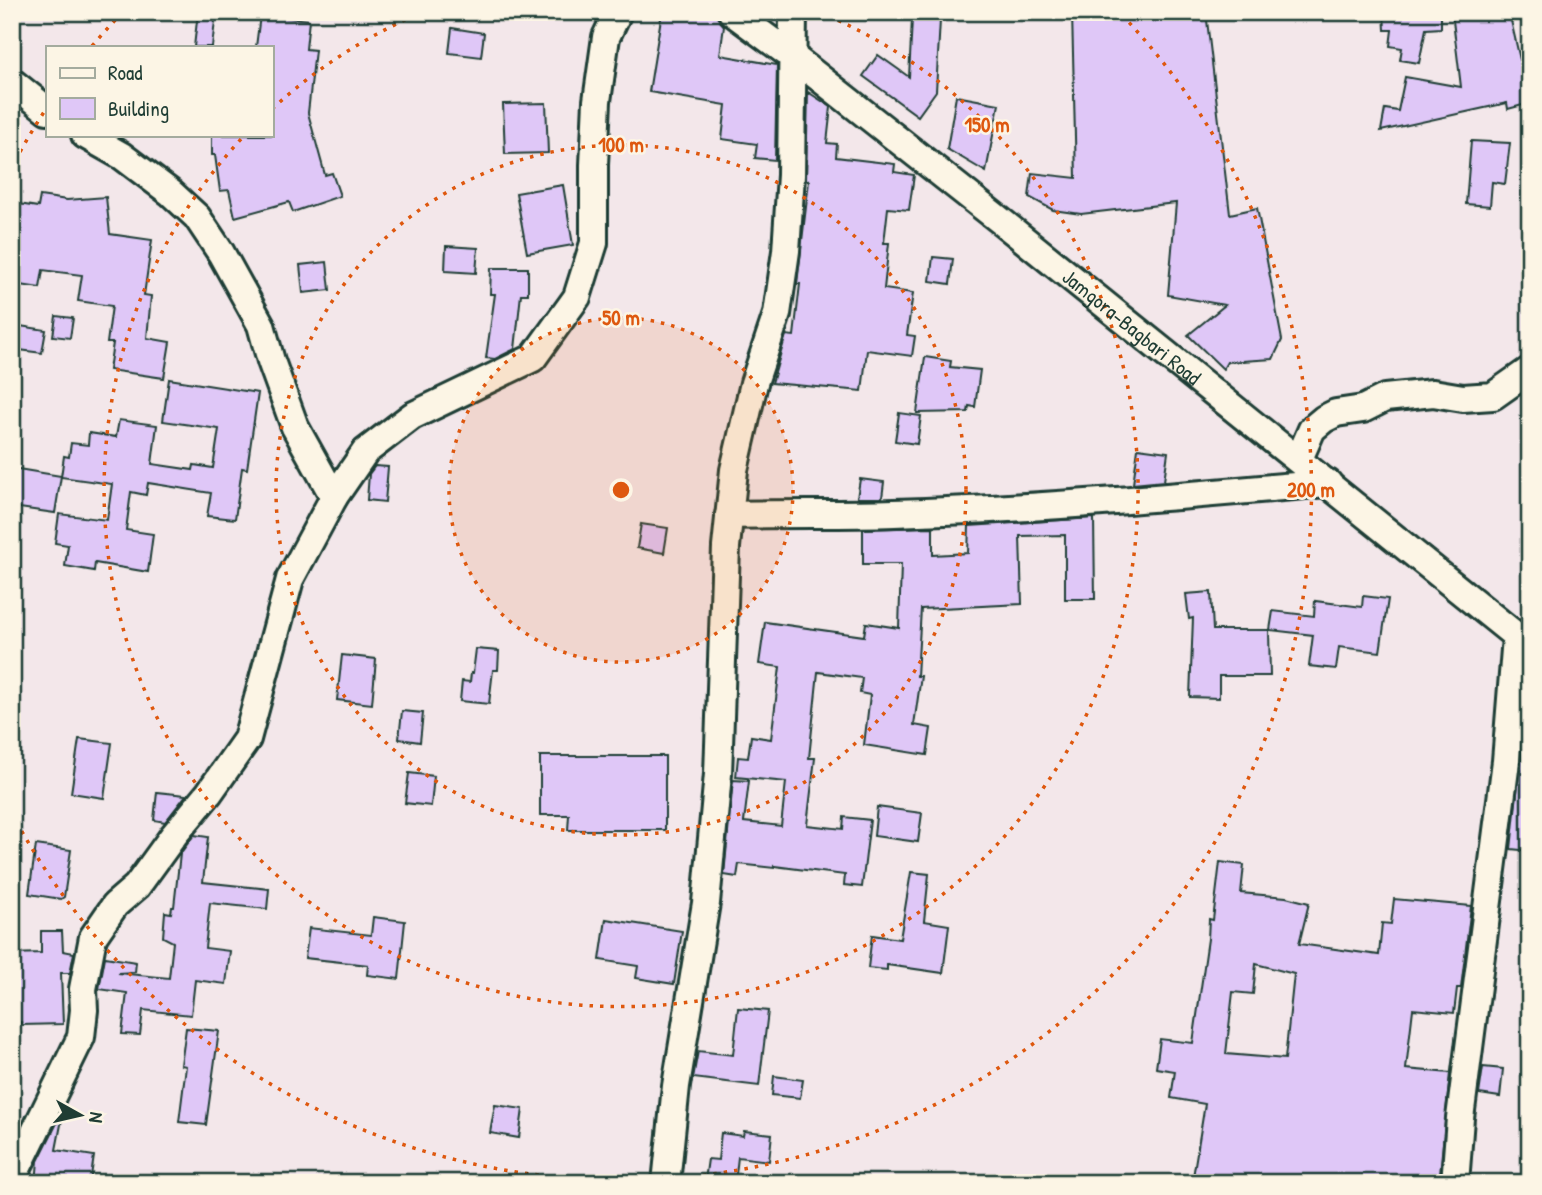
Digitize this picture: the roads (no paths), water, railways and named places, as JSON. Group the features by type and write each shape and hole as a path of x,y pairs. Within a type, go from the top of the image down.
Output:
{"street":[{"path":"12,1179 81,1037 83,989 93,937 116,905 137,886 247,739 290,579 334,497 365,452 412,416 533,358 577,298 594,243 597,101 606,37 618,12"},
{"name":"Jamgora-Bagbari Road","path":"732,12 793,57 1299,459 1523,642"},
{"path":"666,1183 677,1086 706,903 718,774 726,547 734,470 754,383 777,314 784,264 791,176 793,12"},
{"path":"12,82 46,109"},
{"path":"87,136 122,156 171,193 197,217 221,253 261,325 295,427 334,497"},
{"path":"1299,459 1312,429 1336,413 1363,409 1385,398 1433,393 1463,398 1493,396 1530,370"},
{"path":"729,515 907,512 1141,499 1328,483"},
{"path":"1455,1183 1460,1118 1523,642"}]}
